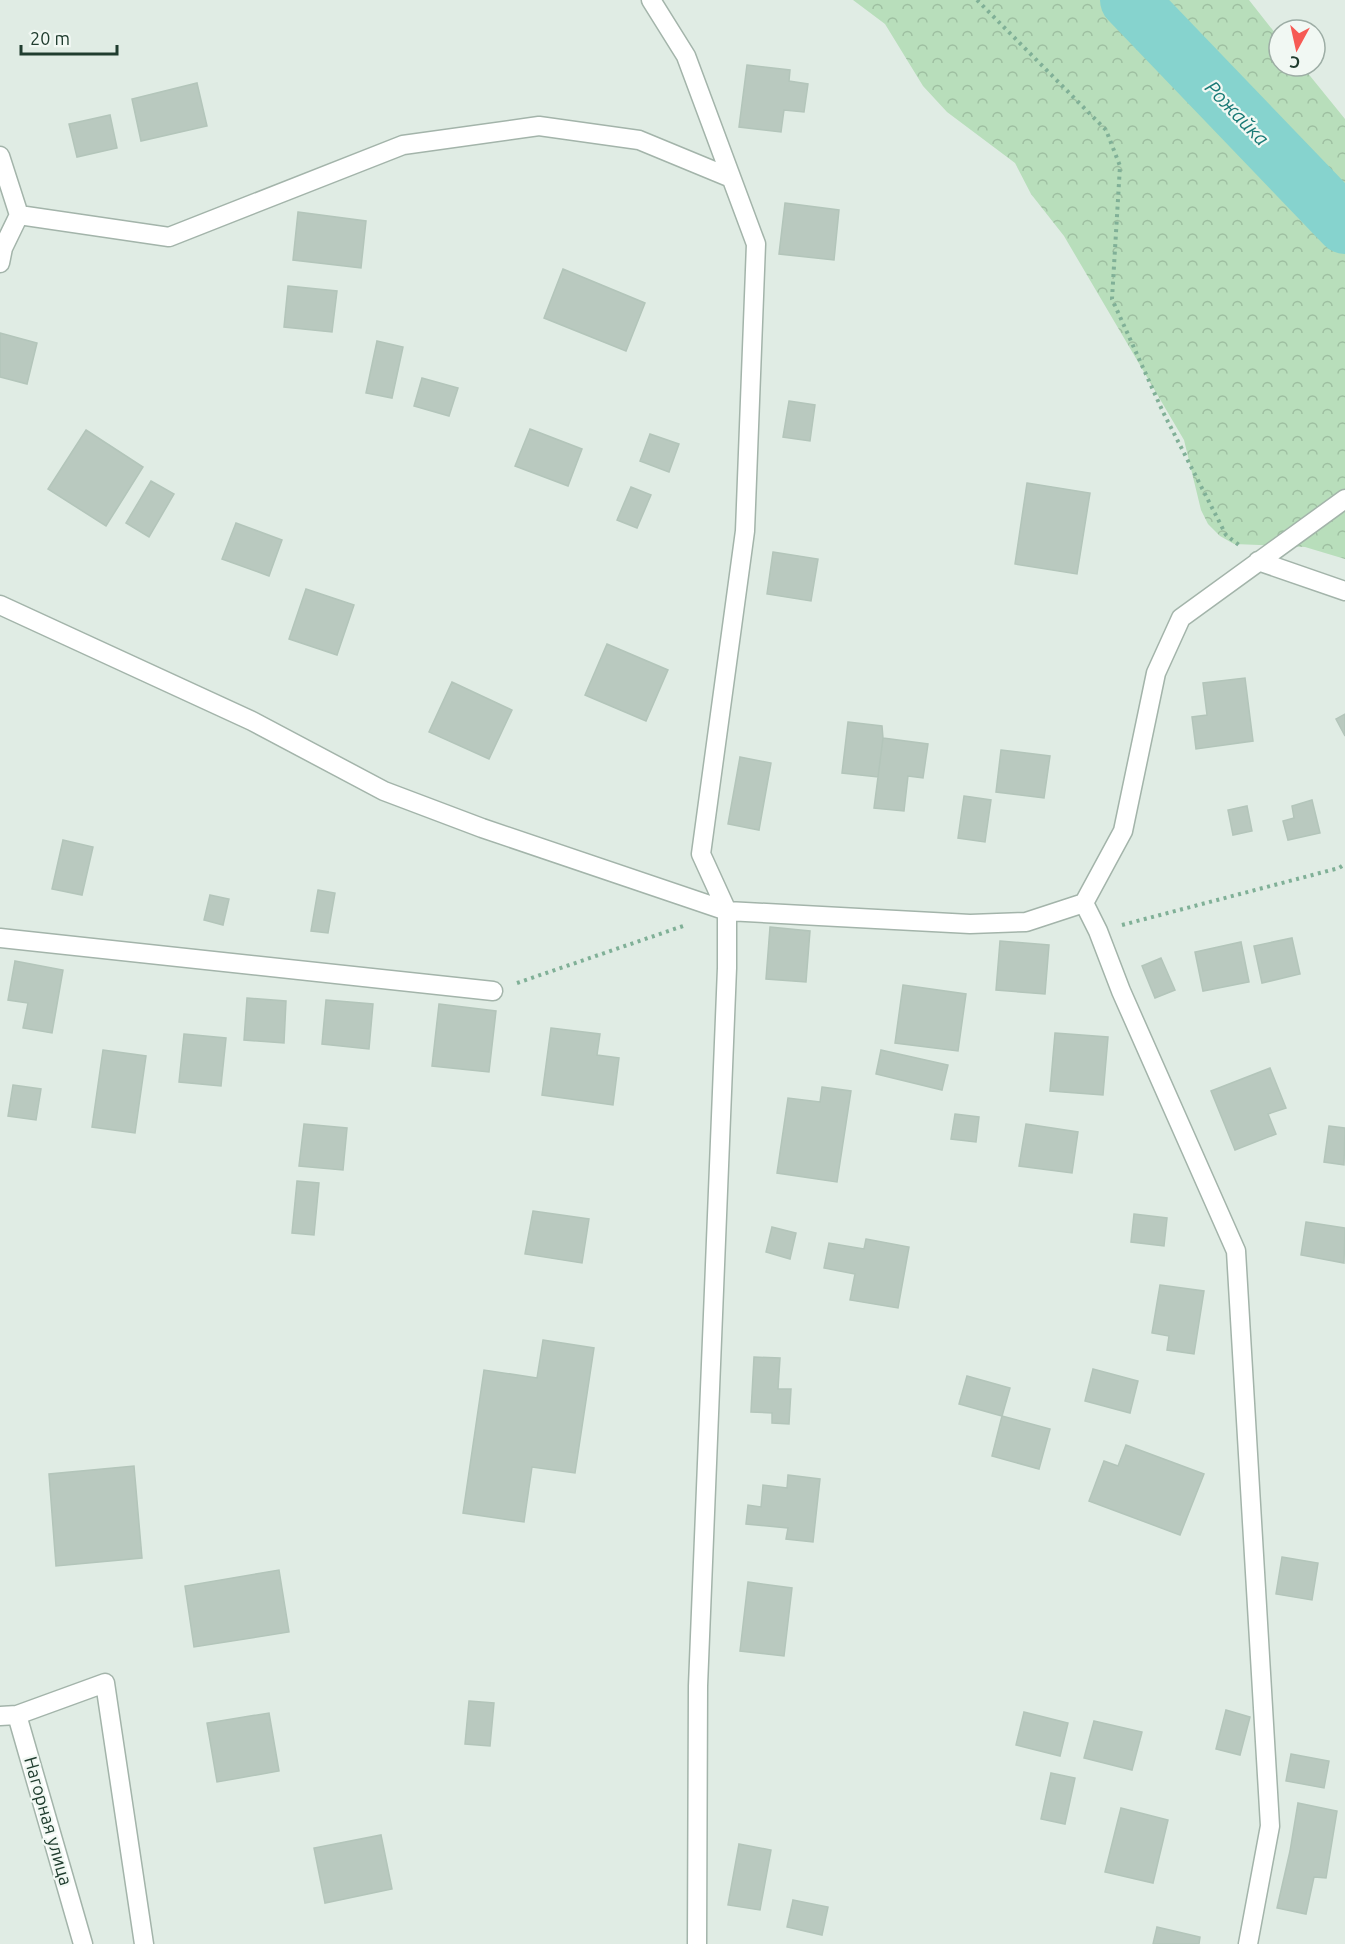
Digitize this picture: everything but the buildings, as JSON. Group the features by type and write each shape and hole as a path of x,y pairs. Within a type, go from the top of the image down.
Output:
{"street":[{"path":"651,0 686,56 756,244 745,519 701,854 727,911 727,968 698,1686 697,1944"},
{"path":"19,215 169,237 403,146 539,126 639,140 731,178"},
{"path":"0,156 19,215 3,248 0,263"},
{"path":"0,605 252,721 384,791 482,828 727,911 970,924 1026,922 1084,903 1123,831 1156,673 1181,618 1345,500"},
{"path":"1258,561 1345,591"},
{"path":"1084,903 1236,1251 1269,1826 1248,1944"},
{"path":"0,938 494,991"},
{"path":"8,1715 105,1683 144,1944"},
{"name":"Нагорная улица","path":"8,1715 83,1944"}],"path":[{"path":"976,0 1106,130 1120,166 1112,299 1163,412 1226,535 1258,561"},
{"path":"1098,931 1339,868 1345,864"},
{"path":"494,991 727,911"}],"green space":[{"path":"853,0 1249,0 1267,23 1267,78 1312,78 1345,119 1345,559 1305,547 1234,544 1220,536 1208,524 1201,510 1184,440 1064,236 1031,194 1015,163 947,112 923,86 885,24"}],"waterway":[{"name":"Рожайка","path":"1129,0 1345,225"}]}
